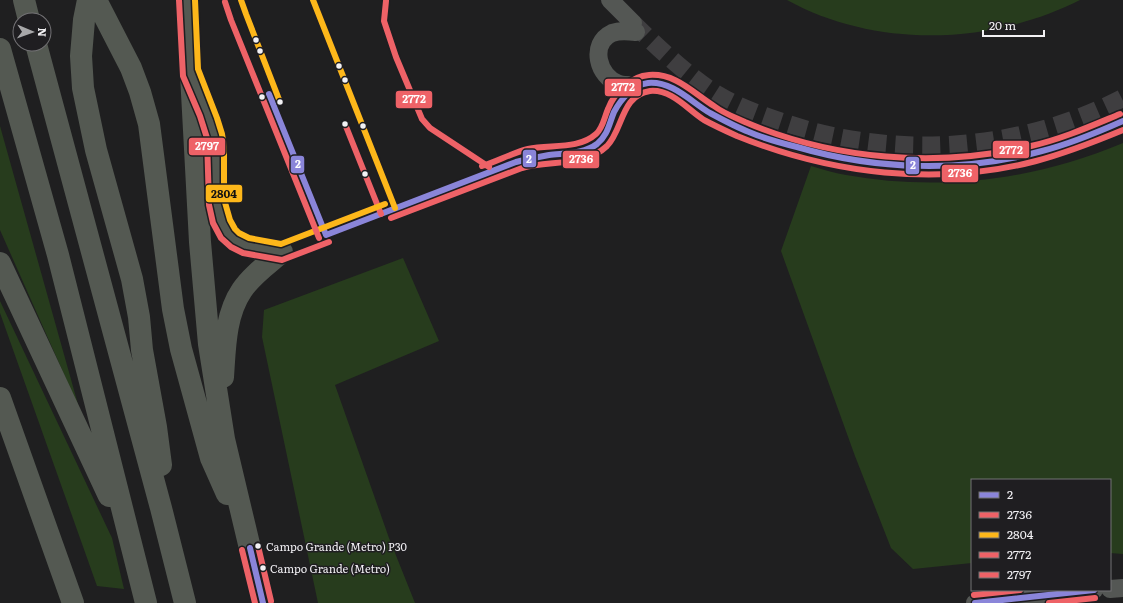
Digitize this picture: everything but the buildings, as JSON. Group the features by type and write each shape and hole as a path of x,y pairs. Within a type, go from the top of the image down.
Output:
{"highway":[{"path":"24,0 27,12"},
{"path":"88,0 84,20 81,56 83,88 96,150 132,279 161,463 161,508"},
{"path":"96,0 120,44 131,68 140,92 149,124 173,309 189,380 211,458 250,548"},
{"path":"187,0 200,242 209,344 220,414 263,603"},
{"path":"0,49 58,255 144,595"},
{"path":"37,52 161,508 177,577 185,603"},
{"path":"191,75 208,113 215,137 217,204 221,220 228,234 236,241 246,246 282,252 242,290 233,307 228,324 220,414"},
{"path":"0,263 130,542"},
{"path":"0,398 73,603"}],"street":[{"path":"610,0 635,27 610,34 604,40 599,48 598,60 600,67 604,74 619,84 641,85"},
{"path":"1111,589 1123,588"},
{"path":"975,603 1085,591"}],"green space":[{"path":"787,0 1080,0 1046,15 1009,26 972,33 934,35 895,33 858,27 821,16"},
{"path":"0,126 79,408 0,230"},
{"path":"1123,143 1123,554 1111,553 1111,479 971,479 971,563 913,569 891,548 855,456 781,251 811,166 842,174 881,180 952,182 1021,174 1090,156"},
{"path":"403,258 439,341 335,385 389,538 415,603 318,603 262,337 264,310"},
{"path":"0,301 112,538 124,589 97,586 0,313"}],"tunnel":[{"path":"633,23 685,71 707,88 733,103 758,114 782,122 825,134 868,142 911,145 955,144 998,139 1041,130 1083,116 1123,98"},
{"path":"641,85 652,83 670,86 701,108 725,121 751,133 796,148 842,159 890,165 938,166 986,162 1033,154 1079,140 1123,121"}],"transit line":[{"name":"2797","path":"179,0 183,76 200,116 207,138 209,205 213,223 221,238 231,247 243,253 282,260 329,242"},
{"name":"2804","path":"195,0 198,69 222,134 224,147 224,199 230,220 235,229 239,233 249,238 281,244 385,204"},
{"name":"2804","path":"241,0 280,102"},
{"name":"2804","path":"313,0 395,208"},
{"name":"2772","path":"386,1 384,21 396,57 422,119 430,128 489,167"},
{"name":"2797","path":"225,2 319,238"},
{"name":"2772","path":"482,166 528,149 564,146 589,139 600,129 611,103 619,91 636,78 649,75 668,77 684,85 725,113 779,135 814,145 850,152 886,156 923,158 959,157 995,153 1054,140 1120,114"},
{"name":"2","path":"326,235 516,162 549,155 586,150 597,144 604,137 614,112 628,93 637,87 648,83 666,85 681,93 715,116 739,128 767,139 827,155 888,164 919,166 950,165 981,163 1012,158 1063,145 1123,121"},
{"name":"2736","path":"391,218 522,168 578,160 598,153 607,146 612,139 633,99 640,94 650,91 665,93 679,101 704,120 737,136 773,149 809,160 885,172 923,175 999,169 1036,161 1091,143 1123,130"},
{"name":"2","path":"269,94 326,235"},
{"name":"2736","path":"345,124 381,214"},
{"name":"2772","path":"258,546 271,601"},
{"name":"2","path":"250,548 263,603"},
{"name":"2736","path":"242,550 255,603"},
{"name":"2772","path":"974,595 1011,591"},
{"name":"2","path":"975,603 1085,591"},
{"name":"2736","path":"1049,603 1095,598"}],"place":[{"name":"Campo Grande (Metro) P30","path":"258,546"},
{"name":"Campo Grande (Metro)","path":"263,568"}]}
